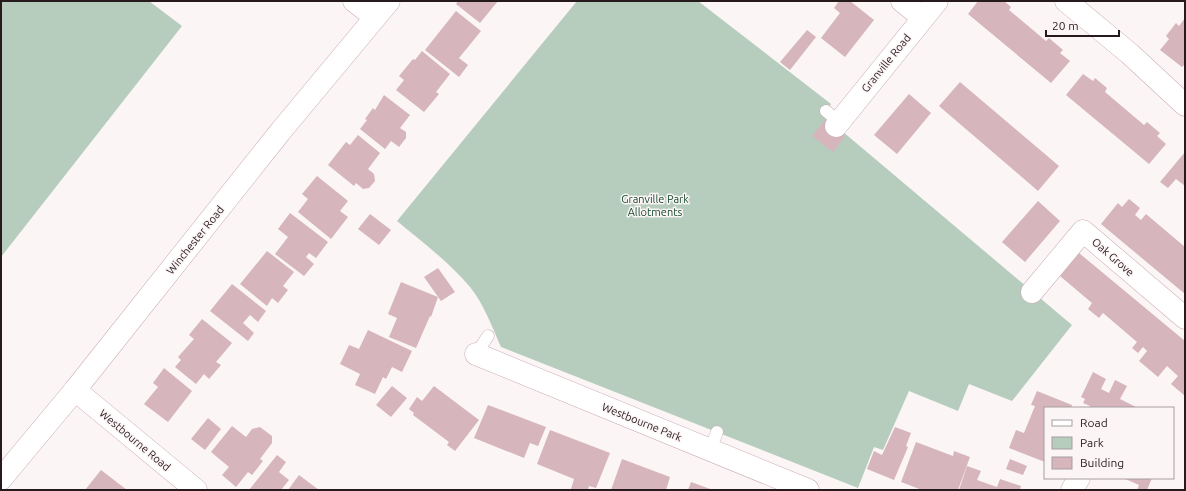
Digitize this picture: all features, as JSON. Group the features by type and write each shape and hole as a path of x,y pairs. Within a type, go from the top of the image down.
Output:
{"street":[{"path":"354,1 382,9"},
{"path":"902,1 923,18"},
{"name":"Granville Road","path":"834,120 937,1"},
{"path":"1066,1 1130,54 1185,105"},
{"name":"Winchester Road","path":"1,479 75,390 280,132 382,9"},
{"name":"Oak Grove","path":"1032,292 1083,231 1185,318"},
{"name":"Westbourne Park","path":"476,354 713,441 808,490"},
{"name":"Westbourne Road","path":"75,390 196,490"},
{"path":"1072,490 1078,479"}],"lane":[{"path":"476,354 488,336"}],"green space":[{"path":"1,1 149,1 182,26 1,257"},
{"name":"Granville Park Allotments","path":"577,1 698,1 831,104 823,115 1072,325 1012,401 969,384 958,411 909,391 883,450 874,447 858,488 501,347 484,308 470,287 444,261 397,221"}],"building":[{"path":"458,1 498,1 480,23 456,4"},
{"path":"839,1 850,1 874,20 845,57 821,38 840,13 834,8"},
{"path":"978,1 1004,1 1011,7 1009,10 1046,41 1049,38 1063,50 1060,53 1070,61 1051,83 968,14"},
{"path":"456,11 481,31 459,58 468,65 459,77 425,50"},
{"path":"1185,18 1185,64 1182,67 1160,50 1169,39 1166,36 1176,23 1179,26"},
{"path":"807,30 816,37 790,70 780,62"},
{"path":"422,51 450,74 436,92 439,94 424,112 396,90 404,80 399,76 413,59 415,60"},
{"path":"1083,74 1093,81 1095,78 1107,88 1105,92 1144,125 1147,122 1160,133 1157,136 1166,144 1149,164 1066,95"},
{"path":"960,82 1059,166 1038,191 939,106"},
{"path":"909,94 931,113 897,154 874,135"},
{"path":"384,95 410,115 400,128 406,132 406,138 399,147 391,141 385,149 360,129 367,120 365,119 373,108 375,110"},
{"path":"825,120 845,136 833,152 812,136"},
{"path":"358,135 380,153 368,169 374,174 375,181 369,188 363,189 356,183 354,186 328,165 346,142 350,145"},
{"path":"1185,152 1185,186 1176,179 1168,188 1160,182"},
{"path":"317,176 348,201 340,211 348,217 331,239 298,212 308,199 302,194"},
{"path":"1129,199 1140,208 1135,215 1141,220 1146,214 1185,247 1185,294 1101,224 1118,203 1122,207"},
{"path":"1038,201 1060,221 1025,262 1002,242"},
{"path":"290,213 328,242 316,258 309,253 306,257 314,264 304,276 275,254 288,237 278,229"},
{"path":"370,214 391,230 379,245 358,229"},
{"path":"267,251 294,272 283,286 288,290 278,303 272,298 267,306 240,284"},
{"path":"1079,253 1185,341 1185,396 1171,384 1178,376 1167,366 1158,377 1139,361 1147,351 1143,347 1138,353 1132,348 1137,342 1103,313 1099,318 1088,309 1092,303 1060,276"},
{"path":"438,268 455,292 441,301 424,277"},
{"path":"401,282 438,297 431,317 430,316 416,348 389,337 397,318 388,314"},
{"path":"232,284 266,311 258,322 250,315 243,323 254,333 248,341 210,311"},
{"path":"202,319 232,343 216,362 221,365 209,379 204,374 196,384 175,367 181,360 178,357 194,339 189,335"},
{"path":"368,330 412,351 402,372 392,367 386,379 383,377 375,394 355,385 360,374 340,364 349,345 359,349"},
{"path":"164,368 192,391 168,422 144,404 158,387 153,383"},
{"path":"1093,372 1106,379 1101,389 1109,393 1115,380 1127,386 1120,399 1136,407 1090,407 1083,403 1085,399 1081,397"},
{"path":"392,386 407,398 391,417 376,405"},
{"path":"434,386 479,420 455,451 447,445 449,442 413,415 414,413 409,409 417,397 422,401"},
{"path":"1037,391 1072,405 1071,407 1044,407 1044,462 1009,448 1016,430 1024,433 1035,406 1031,405"},
{"path":"488,405 546,427 538,446 530,443 524,458 474,438"},
{"path":"208,418 221,429 205,450 191,439"},
{"path":"232,426 246,437 252,429 260,427 272,436 272,443 260,459 263,461 252,475 248,472 236,487 222,475 229,467 211,452"},
{"path":"895,427 911,433 906,446 908,447 894,480 867,469 874,451 882,455"},
{"path":"550,430 610,453 596,488 589,486 588,490 571,489 574,479 537,464"},
{"path":"916,442 953,456 954,451 970,457 958,490 922,490 901,482"},
{"path":"277,455 286,462 279,472 289,480 281,490 249,490"},
{"path":"622,459 670,477 666,490 611,490"},
{"path":"1010,459 1027,466 1023,475 1006,469"},
{"path":"967,466 981,471 977,480 997,487 1000,479 1021,486 1020,490 959,490"},
{"path":"101,470 127,490 85,490"},
{"path":"299,475 319,490 288,490"},
{"path":"1125,479 1152,479 1147,490 1137,490 1139,485"},
{"path":"691,482 713,490 688,490"}]}
